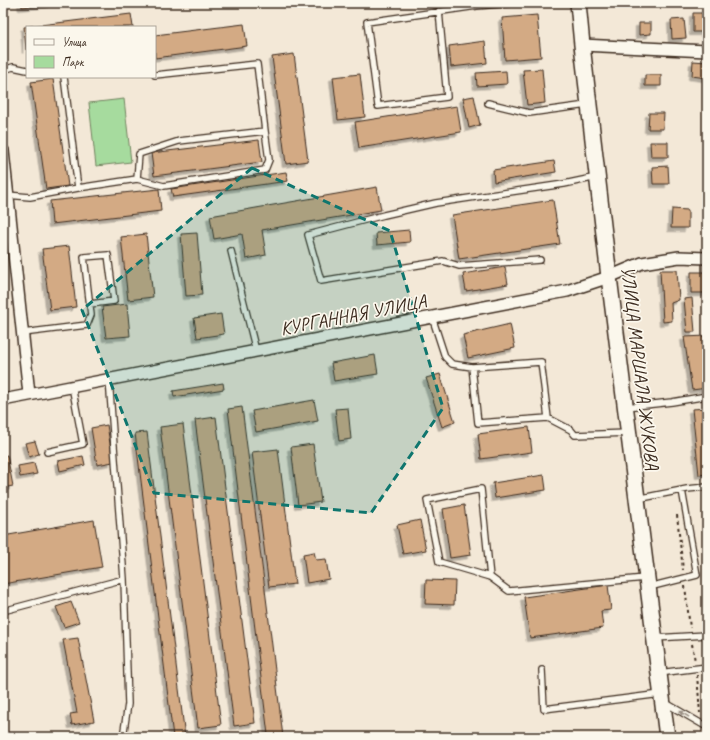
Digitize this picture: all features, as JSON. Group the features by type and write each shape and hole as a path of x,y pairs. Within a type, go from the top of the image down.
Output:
{"main road":[{"name":"УЛИЦА МАРШАЛА ЖУКОВА","path":"578,3 609,277 667,737"}],"street":[{"path":"582,45 707,51"},
{"path":"3,151 6,195 30,394"},
{"name":"КУРГАННАЯ УЛИЦА","path":"3,400 567,291 609,277 642,263 679,257 707,258"}],"lane":[{"path":"439,12 447,97 378,106 367,22 477,6 512,3"},
{"path":"6,195 30,198 78,188 137,179 164,186 265,170 269,160 257,64 156,75"},
{"path":"3,70 13,67 26,70"},
{"path":"64,78 78,188"},
{"path":"488,103 529,113 589,105"},
{"path":"137,179 139,154 179,141 265,131"},
{"path":"540,260 459,266 443,261 321,281 308,235 436,203 564,184 598,177"},
{"path":"231,251 256,351"},
{"path":"23,333 87,325 90,315 90,304 84,257 108,255 114,301 90,304"},
{"path":"432,317 445,357 452,364 472,367 541,362 548,418"},
{"path":"472,367 478,423 548,418 571,430 575,435 629,433"},
{"path":"109,379 124,580 128,704 123,737"},
{"path":"48,452 83,444 72,386"},
{"path":"626,407 672,402 707,396"},
{"path":"637,499 682,490 707,487"},
{"path":"490,577 481,490 427,500 438,562 490,577 509,591 647,582 697,575 682,490"},
{"path":"3,611 124,580"},
{"path":"654,638 707,635"},
{"path":"658,673 707,667"},
{"path":"542,670 544,709 662,697 707,727"}],"path":[{"path":"677,515 690,636 696,668 701,724"}],"highlighted area":[{"path":"252,168 390,231 443,408 371,513 154,493 82,310"}],"green space":[{"path":"124,99 131,162 96,166 89,103"}],"building":[{"path":"21,3 51,3 51,4 22,7"},
{"path":"693,13 705,13 706,32 693,32"},
{"path":"131,14 133,26 32,26"},
{"path":"537,15 541,57 505,60 502,18"},
{"path":"684,19 686,38 672,39 671,20"},
{"path":"639,23 651,23 651,34 639,35"},
{"path":"244,24 247,46 156,58 156,35"},
{"path":"24,27 26,27 26,50"},
{"path":"485,41 487,63 451,67 449,46"},
{"path":"294,54 308,161 286,164 272,57"},
{"path":"693,61 707,62 706,78 692,76"},
{"path":"542,69 545,103 527,105 523,70"},
{"path":"506,71 507,84 477,86 476,73"},
{"path":"360,74 365,117 338,120 333,77"},
{"path":"645,75 661,75 661,86 645,86"},
{"path":"53,79 68,186 46,189 31,82"},
{"path":"474,96 480,125 469,128 463,98"},
{"path":"457,106 461,132 359,148 355,122"},
{"path":"649,113 664,113 663,129 648,129"},
{"path":"259,140 262,162 154,176 151,153"},
{"path":"650,142 668,142 668,157 651,157"},
{"path":"554,161 556,172 494,182 493,170"},
{"path":"668,166 669,184 653,184 652,167"},
{"path":"286,172 288,181 173,197 171,189"},
{"path":"377,187 381,210 262,230 266,255 246,259 242,234 214,239 210,216"},
{"path":"159,189 161,211 52,224 50,201"},
{"path":"553,200 560,244 459,259 452,215"},
{"path":"672,209 688,210 688,228 671,228"},
{"path":"409,230 410,242 377,245 376,233"},
{"path":"197,233 202,295 186,296 181,234"},
{"path":"146,234 153,297 128,300 121,237"},
{"path":"69,246 76,307 50,310 42,249"},
{"path":"505,267 508,284 466,291 463,274"},
{"path":"660,270 677,270 679,300 671,303 672,321 663,322"},
{"path":"691,272 707,272 707,293 691,293"},
{"path":"692,298 695,332 687,332 684,299"},
{"path":"127,304 130,336 106,338 102,307"},
{"path":"221,314 224,334 197,338 194,318"},
{"path":"510,324 515,348 468,358 463,335"},
{"path":"707,336 707,388 692,390 684,337"},
{"path":"375,355 378,374 334,381 331,363"},
{"path":"440,374 455,422 442,427 426,378"},
{"path":"223,383 224,389 174,397 173,391"},
{"path":"314,400 318,421 256,432 252,411"},
{"path":"242,407 283,737 249,737 268,735 228,409"},
{"path":"348,408 351,439 339,441 335,409"},
{"path":"707,408 707,474 699,475 692,409"},
{"path":"216,417 255,723 234,726 195,420"},
{"path":"183,424 221,725 198,728 160,427"},
{"path":"107,425 113,462 97,465 91,428"},
{"path":"529,427 532,452 481,459 478,434"},
{"path":"147,432 185,737 173,737 135,433"},
{"path":"35,441 39,454 29,457 25,443"},
{"path":"313,444 321,502 298,505 291,447"},
{"path":"278,449 295,584 269,587 252,452"},
{"path":"7,455 13,486 3,488 3,456"},
{"path":"83,456 85,465 60,471 58,461"},
{"path":"34,463 37,474 20,477 18,466"},
{"path":"544,475 546,490 495,498 493,483"},
{"path":"464,505 471,555 450,558 443,509"},
{"path":"94,520 102,567 3,584 3,536"},
{"path":"420,520 426,550 403,554 397,525"},
{"path":"314,552 316,560 326,559 329,579 307,583 303,554"},
{"path":"426,580 455,581 454,605 425,604"},
{"path":"608,585 611,610 601,611 603,628 530,638 524,597"},
{"path":"71,602 79,622 64,627 56,607"},
{"path":"78,638 94,721 72,725 70,714 77,713 63,640"}]}
